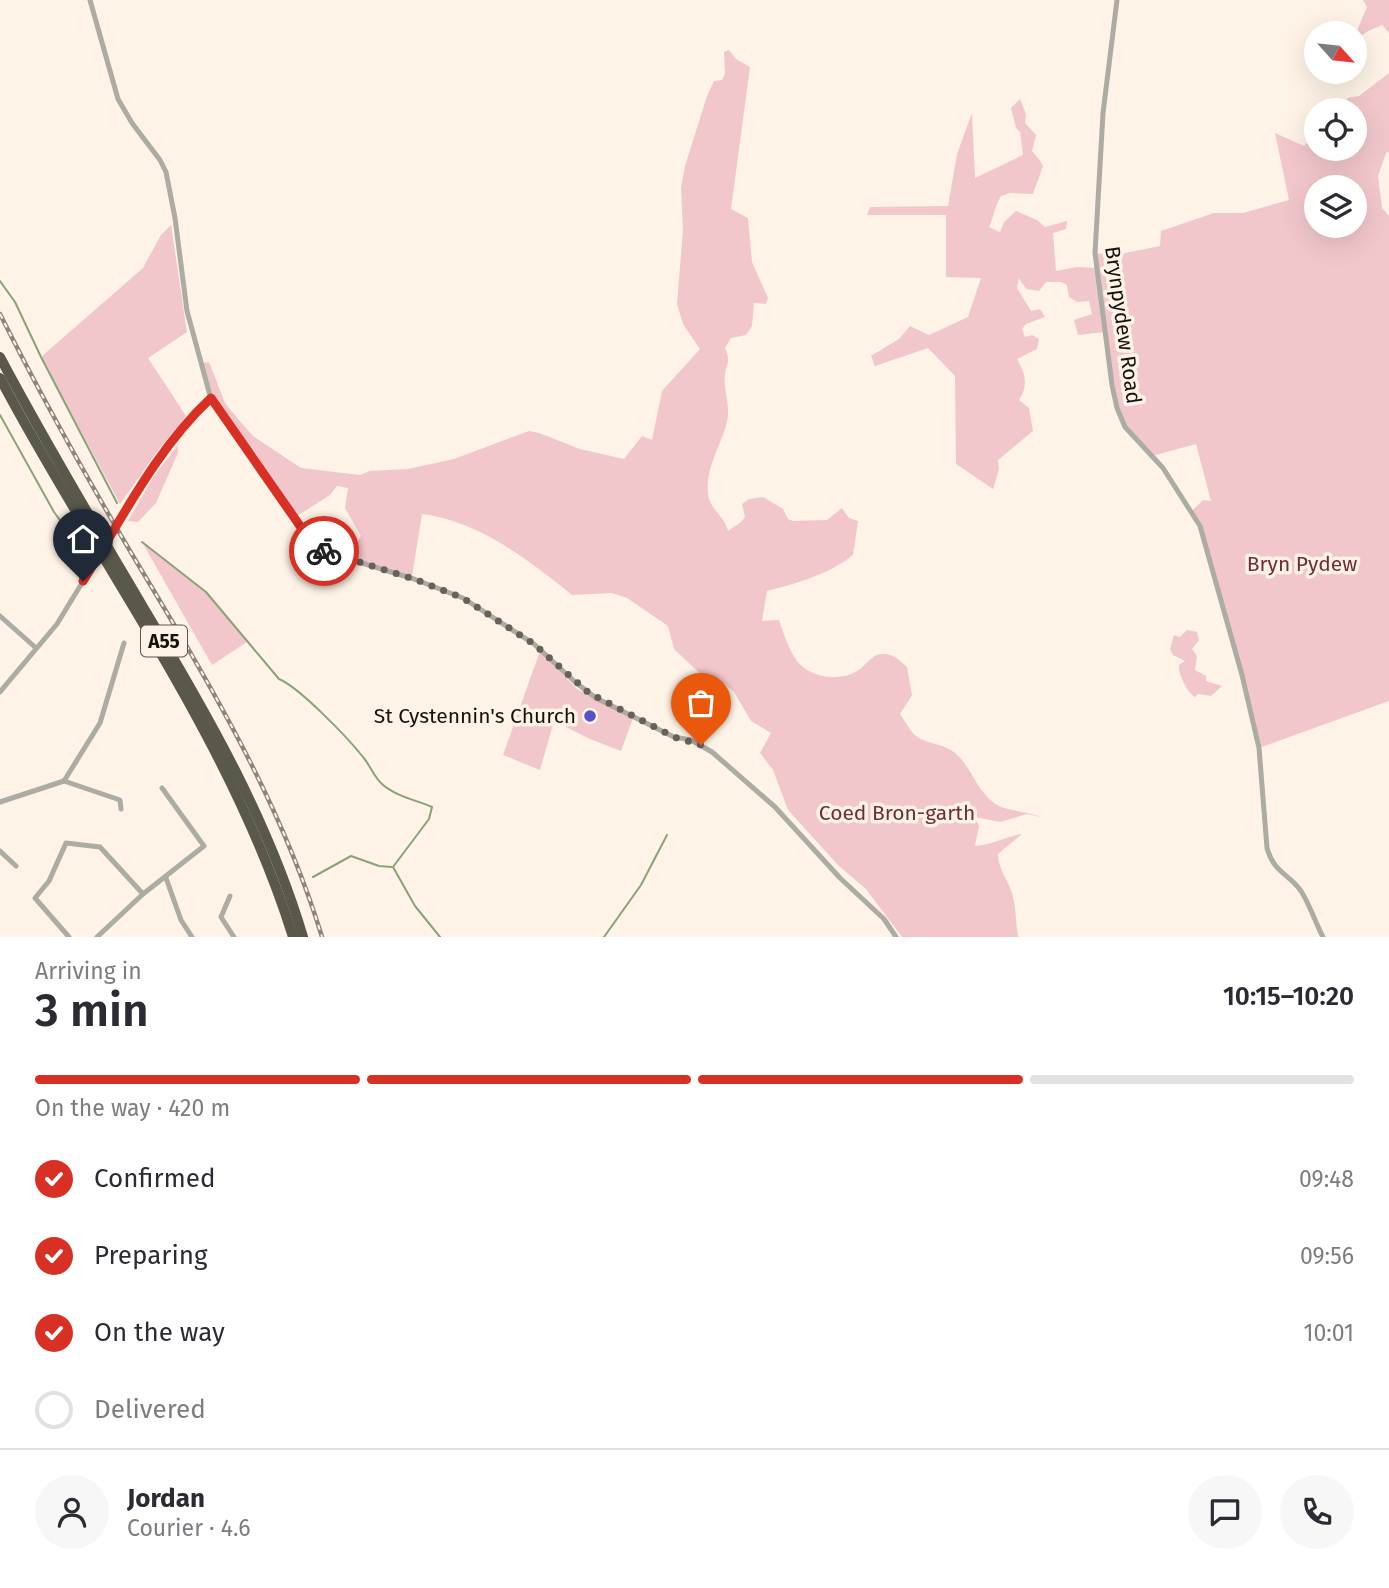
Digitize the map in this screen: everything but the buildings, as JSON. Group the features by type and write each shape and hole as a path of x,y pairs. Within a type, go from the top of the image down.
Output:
{"highway":[{"name":"A55","path":"0,357 41,434 200,701 264,833 295,909 303,937"},
{"name":"A55","path":"0,378 30,436 177,683 222,766 281,897 293,937"}],"street":[{"path":"90,0 118,99 132,123 160,159 166,172 187,311 211,398 307,536 319,548 463,598 534,644 589,693 674,737 691,740 712,752 775,807 840,878 884,919 896,937"},
{"name":"Brynpydew Road","path":"1117,0 1102,113 1095,253 1117,408 1125,427 1163,468 1200,526 1242,675 1259,748 1267,848 1272,864 1300,889 1323,937"},
{"path":"0,692 57,624 157,462 189,418 211,398"},
{"path":"0,616 36,648"},
{"path":"64,782 100,723 124,643"},
{"path":"0,802 64,782 120,800 121,809"},
{"path":"97,937 144,894 204,846 162,788"},
{"path":"69,937 35,898 49,881 66,844 100,847 144,894"},
{"path":"0,851 16,866"},
{"path":"166,878 181,920 192,937"},
{"path":"230,896 221,917 234,937"}],"green space":[{"path":"1363,0 1389,0 1389,33 1382,25 1367,32 1367,21 1361,21 1367,7"},
{"name":"Coed Bron-garth","path":"729,50 736,59 750,67 731,209 748,218 752,262 768,298 766,304 754,303 752,326 746,335 731,338 725,348 728,356 725,380 728,416 709,475 709,500 728,531 745,517 742,504 749,499 763,497 783,509 788,519 793,521 827,520 842,508 849,518 858,521 853,555 823,573 767,591 762,621 779,620 797,661 817,675 834,677 850,674 880,654 897,658 907,667 912,695 900,714 914,734 955,753 980,788 999,806 1041,817 1027,814 1000,822 975,817 979,826 975,846 1022,834 998,854 1013,897 1018,937 902,937 866,889 838,865 788,810 773,770 760,753 771,733 751,721 734,692 724,683 708,681 674,649 668,626 627,598 612,593 572,595 502,544 463,524 443,518 422,514 412,576 347,557 361,536 345,508 348,488 337,486 330,495 297,516 212,393 203,363 209,362 225,403 253,436 301,468 360,475 370,471 408,469 454,459 529,431 580,449 624,459 642,436 652,440 662,391 700,349 683,324 677,304 683,230 681,188 685,166 707,96 714,81 722,80 725,74 724,52"},
{"name":"Bryn Pydew","path":"1389,73 1389,152 1386,153 1378,176 1382,208 1389,216 1389,701 1259,748 1200,526 1192,511 1203,500 1211,501 1196,444 1152,456 1121,420 1105,332 1078,335 1074,320 1092,314 1089,301 1077,302 1069,297 1067,285 1061,282 1046,282 1039,291 1026,289 1019,278 1017,288 1031,311 1040,309 1045,317 1026,324 1022,329 1025,337 1032,335 1039,339 1037,349 1017,359 1025,379 1019,400 1029,408 1033,431 998,460 999,469 993,489 956,464 955,376 928,348 875,366 871,356 899,339 910,326 929,335 968,317 981,278 946,277 946,215 867,215 870,207 948,206 957,154 972,113 975,178 1023,155 1020,132 1016,128 1011,108 1020,99 1026,114 1025,123 1036,135 1032,151 1043,166 1033,194 1010,193 1001,196 989,227 1000,232 1004,222 1016,211 1037,220 1045,227 1067,221 1066,229 1053,233 1056,271 1077,267 1096,268 1095,253 1115,255 1160,246 1161,231 1214,213 1243,213 1289,200 1275,133 1304,146 1304,161 1367,161 1367,98 1348,98 1359,96"},
{"path":"171,225 187,332 148,358 186,416 120,504 41,357 143,268 161,235"},
{"path":"178,445 178,453 156,503 138,522 128,521 154,476"},
{"path":"142,542 206,592 247,642 212,665"},
{"path":"1187,630 1197,632 1199,640 1192,649 1197,656 1195,670 1206,676 1206,681 1222,686 1211,696 1198,694 1195,697 1189,691 1179,669 1179,665 1185,661 1173,655 1170,649 1174,635 1180,637"},
{"path":"540,651 577,689 633,718 621,751 554,721 540,770 503,755"}],"waterway":[{"path":"0,281 15,302 117,503"},
{"path":"0,415 54,512 71,535"},
{"path":"142,542 206,592 279,679 310,702 335,726 363,757 382,784 399,795 432,807 429,819 393,867 415,906 440,937"},
{"path":"604,937 641,885 667,835"},
{"path":"313,877 351,856 379,866 392,867"}],"railway":[{"path":"0,314 83,469 241,743 286,838 322,937"}],"way so far":[{"path":"324,551 414,579 463,598 534,644 596,698 674,737 701,745"}],"place":[{"name":"St Cystennin's Church","path":"590,716"}],"route":[{"path":"83,581 157,462 189,418 211,398 307,536 324,551"}]}
